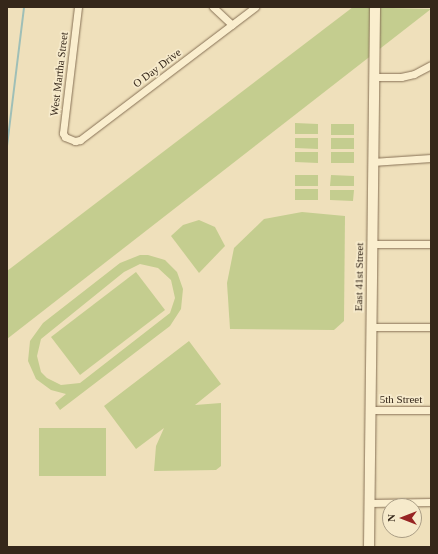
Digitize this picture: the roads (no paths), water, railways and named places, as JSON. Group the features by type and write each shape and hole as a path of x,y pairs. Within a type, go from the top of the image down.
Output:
{"street":[{"name":"West Martha Street","path":"70,140 63,133 78,7"},
{"path":"213,7 232,25"},
{"name":"O Day Drive","path":"70,140 80,140 255,7"},
{"name":"East 41st Street","path":"369,547 372,162 375,7"},
{"path":"373,77 402,77 414,74 431,65"},
{"path":"372,162 413,161 431,158"},
{"path":"372,244 431,244"},
{"path":"371,327 431,327"},
{"name":"5th Street","path":"370,410 431,410"},
{"path":"370,503 431,502"}],"waterway":[{"path":"7,146 24,7"}]}
